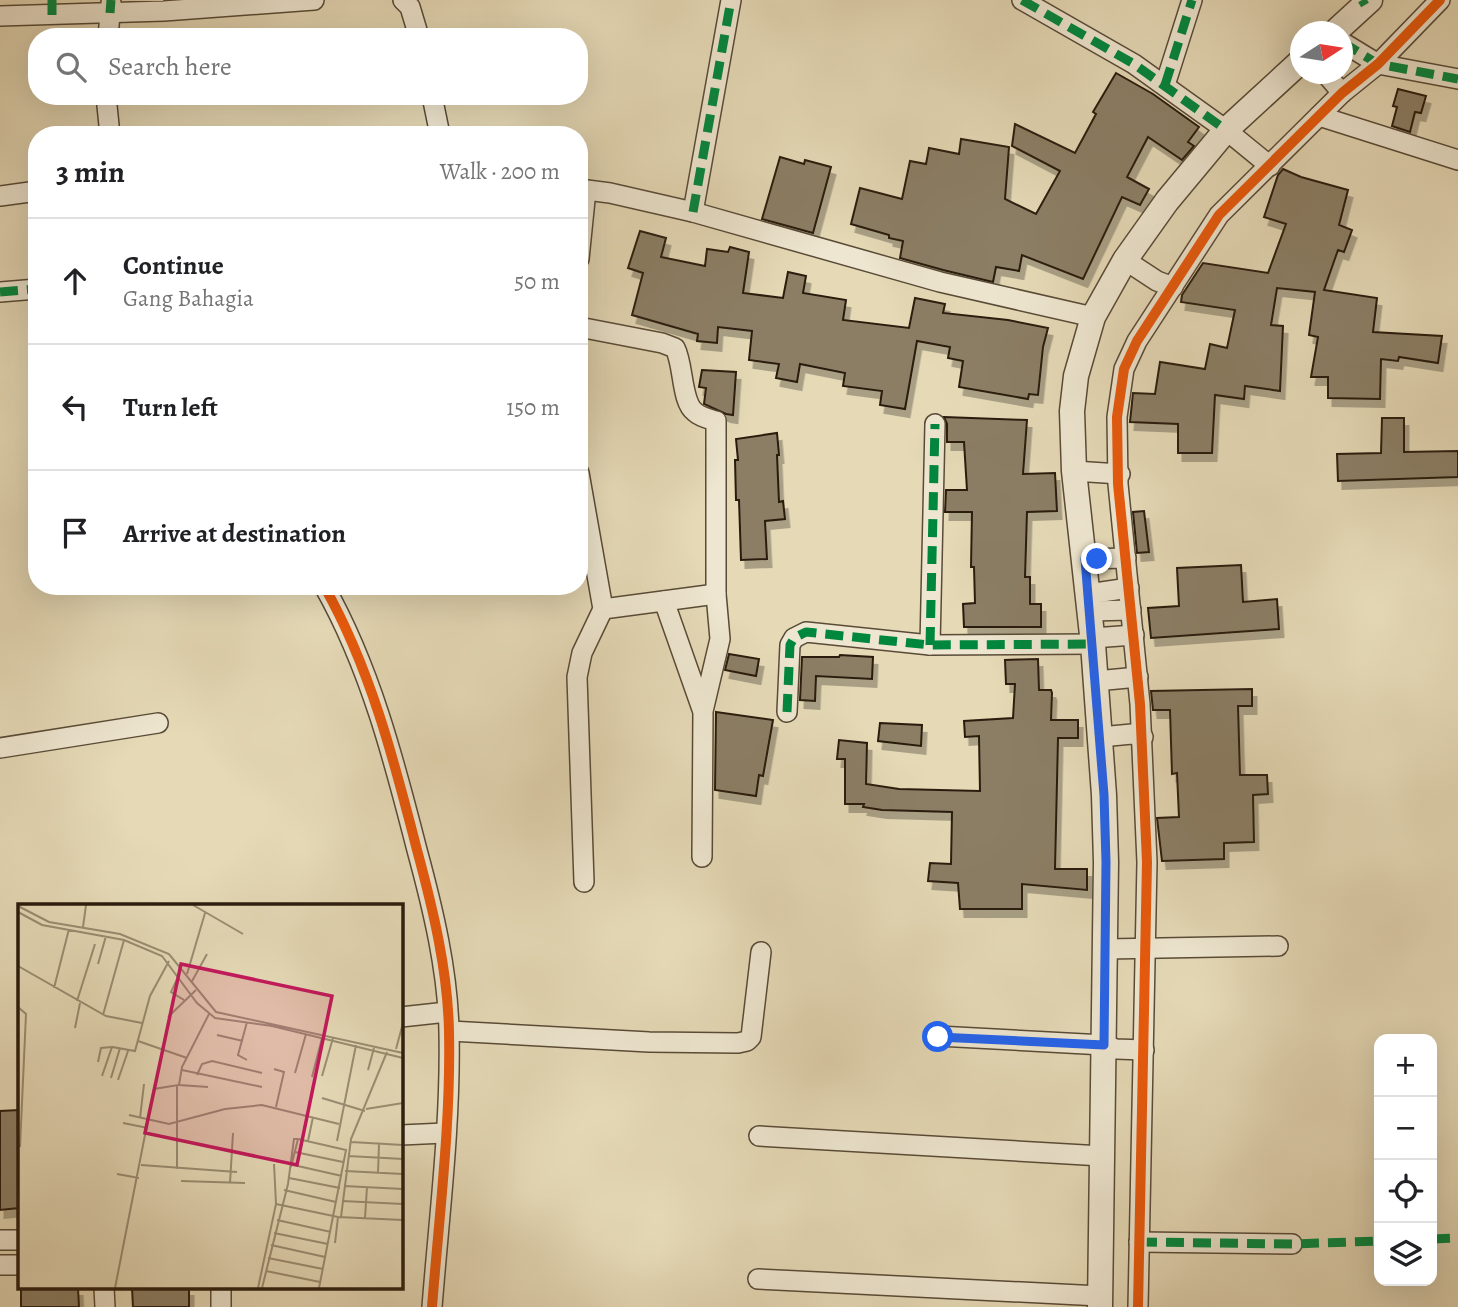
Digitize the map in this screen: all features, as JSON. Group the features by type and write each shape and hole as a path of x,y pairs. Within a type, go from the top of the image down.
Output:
{"street":[{"path":"0,16 52,7 314,0"},
{"path":"403,0 410,7 416,28"},
{"path":"693,212 731,0"},
{"path":"1022,0 1134,64 1265,161"},
{"path":"1165,85 1192,0"},
{"path":"1353,71 1372,59 1440,0"},
{"path":"1353,21 1366,2"},
{"path":"109,28 111,7"},
{"path":"1353,47 1372,59 1458,79"},
{"path":"758,1279 1100,1302 1102,1156 1110,1047 1127,949 1147,863 1122,736 1102,681 1110,638 1126,610 1124,589 1106,558 1080,472 1072,411 1076,376 1093,317 1130,263 1167,201 1290,73"},
{"path":"1139,1307 1141,1050 1127,949 1106,862 1122,736 1133,678 1110,638 1094,602 1106,558 1118,484 1117,417 1124,369 1165,284 1265,161 1319,116 1334,84"},
{"path":"107,105 109,126"},
{"path":"434,105 438,126"},
{"path":"1319,116 1458,160"},
{"path":"588,191 693,212 940,282 1093,317"},
{"path":"0,196 28,192"},
{"path":"1130,263 1165,284"},
{"path":"0,292 28,290"},
{"path":"588,329 675,348 681,360 685,391 691,408 696,414 716,421 716,594 720,639 703,711 702,857"},
{"path":"930,645 935,424"},
{"path":"1080,472 1117,474"},
{"path":"584,882 577,677 582,653 603,609 588,524"},
{"path":"1094,602 1124,589"},
{"path":"603,609 716,594"},
{"path":"329,595 343,620 383,724 434,914 449,1022 445,1133 432,1307"},
{"path":"664,601 703,711"},
{"path":"1094,602 1126,610"},
{"path":"787,712 790,645 794,638 806,632 930,645 1110,638"},
{"path":"1102,681 1133,678"},
{"path":"0,748 158,723"},
{"path":"1127,949 1278,946"},
{"path":"402,1017 649,1042 738,1043 751,1037 761,952"},
{"path":"938,1037 1141,1050"},
{"path":"402,1135 445,1133"},
{"path":"760,1136 1102,1156"},
{"path":"0,1240 18,1240"},
{"path":"1139,1242 1292,1244"},
{"path":"0,1265 18,1265"}],"building":[{"path":"1116,73 1153,94 1199,127 1188,142 1194,146 1182,160 1148,137 1127,177 1149,189 1140,205 1122,197 1083,279 1022,255 1019,271 996,267 993,282 900,258 903,241 851,224 860,188 902,199 910,161 926,164 929,148 959,154 961,139 1009,147 1005,199 1036,214 1060,171 1012,146 1015,124 1075,153 1096,114 1093,112"},
{"path":"1398,89 1426,96 1421,113 1415,112 1410,132 1392,126 1397,107 1393,106"},
{"path":"780,157 804,164 805,160 831,167 813,233 762,219"},
{"path":"1283,169 1348,190 1339,225 1352,230 1344,252 1338,250 1324,290 1377,298 1373,332 1442,336 1438,363 1399,357 1398,361 1381,359 1380,399 1328,398 1328,377 1311,377 1318,337 1309,335 1315,292 1277,288 1271,325 1283,326 1280,391 1245,386 1244,399 1215,395 1212,453 1178,453 1178,424 1130,422 1133,393 1155,394 1160,362 1205,369 1210,344 1227,348 1235,310 1181,302 1182,295 1203,263 1268,273 1286,224 1264,217 1278,175"},
{"path":"640,231 666,238 661,257 705,266 707,249 728,252 730,247 749,252 743,293 783,298 788,272 806,276 803,293 846,300 843,320 909,328 915,298 945,304 943,313 1008,320 1048,328 1043,347 1038,395 1029,394 1028,399 959,387 963,361 948,358 950,347 917,341 905,409 880,405 882,391 843,386 845,373 800,364 797,382 776,378 779,364 749,360 752,331 718,327 717,343 697,341 698,334 632,315 643,273 628,268"},
{"path":"702,370 736,372 733,415 704,404 706,388 699,387"},
{"path":"944,417 1027,420 1023,474 1055,473 1057,511 1027,512 1025,577 1030,577 1030,604 1041,604 1041,627 964,627 963,604 975,603 974,567 971,567 972,512 945,512 946,490 967,490 964,442 947,442 947,424"},
{"path":"1382,418 1404,418 1404,452 1458,451 1458,477 1338,481 1337,454 1381,453"},
{"path":"777,433 779,502 783,501 785,519 765,521 767,559 741,560 739,500 736,500 736,439"},
{"path":"1144,511 1149,552 1137,553 1133,512"},
{"path":"1241,565 1243,602 1277,599 1279,629 1151,638 1148,608 1179,606 1177,568"},
{"path":"729,654 759,659 756,676 725,670"},
{"path":"802,657 873,657 872,679 816,676 815,701 800,700"},
{"path":"1038,659 1039,690 1051,690 1052,693 1051,720 1078,720 1078,738 1058,738 1055,869 1087,869 1087,890 1022,884 1022,909 960,909 958,883 928,881 930,863 951,864 952,812 882,810 863,807 864,804 845,804 845,759 837,759 839,740 867,743 866,784 899,789 980,791 979,736 965,737 964,721 1013,718 1015,684 1006,684 1005,660"},
{"path":"1252,689 1252,706 1238,706 1240,775 1267,775 1268,794 1253,795 1254,842 1224,843 1224,859 1162,861 1157,818 1179,817 1177,773 1172,774 1170,710 1153,710 1151,691"},
{"path":"716,712 773,720 763,776 759,775 756,796 715,790"},
{"path":"880,723 922,725 921,746 878,741"},
{"path":"18,1110 18,1208 0,1210 0,1111"},
{"path":"21,1290 78,1290 79,1307 21,1307"},
{"path":"132,1290 189,1290 189,1307 133,1307"}],"marked path":[{"path":"52,0 52,15"},
{"path":"110,13 111,0"},
{"path":"693,212 731,0"},
{"path":"1022,0 1134,64 1226,130"},
{"path":"1165,85 1192,0"},
{"path":"1362,0 1365,5"},
{"path":"1353,49 1378,64 1458,79"},
{"path":"0,292 28,290"},
{"path":"930,645 935,424"},
{"path":"787,712 790,645 794,638 806,632 930,645 1093,644"},
{"path":"1437,1239 1458,1238"},
{"path":"1139,1242 1292,1244 1374,1241"}],"cycle path":[{"path":"1138,1307 1147,862 1140,704 1118,484 1117,417 1124,369 1137,341 1219,215 1342,93 1378,64 1440,0"},
{"path":"329,595 355,649 379,715 423,872 443,963 449,1032 448,1101 432,1307"}],"route":[{"path":"938,1037 1104,1045 1104,795 1085,559 1097,559"}]}
